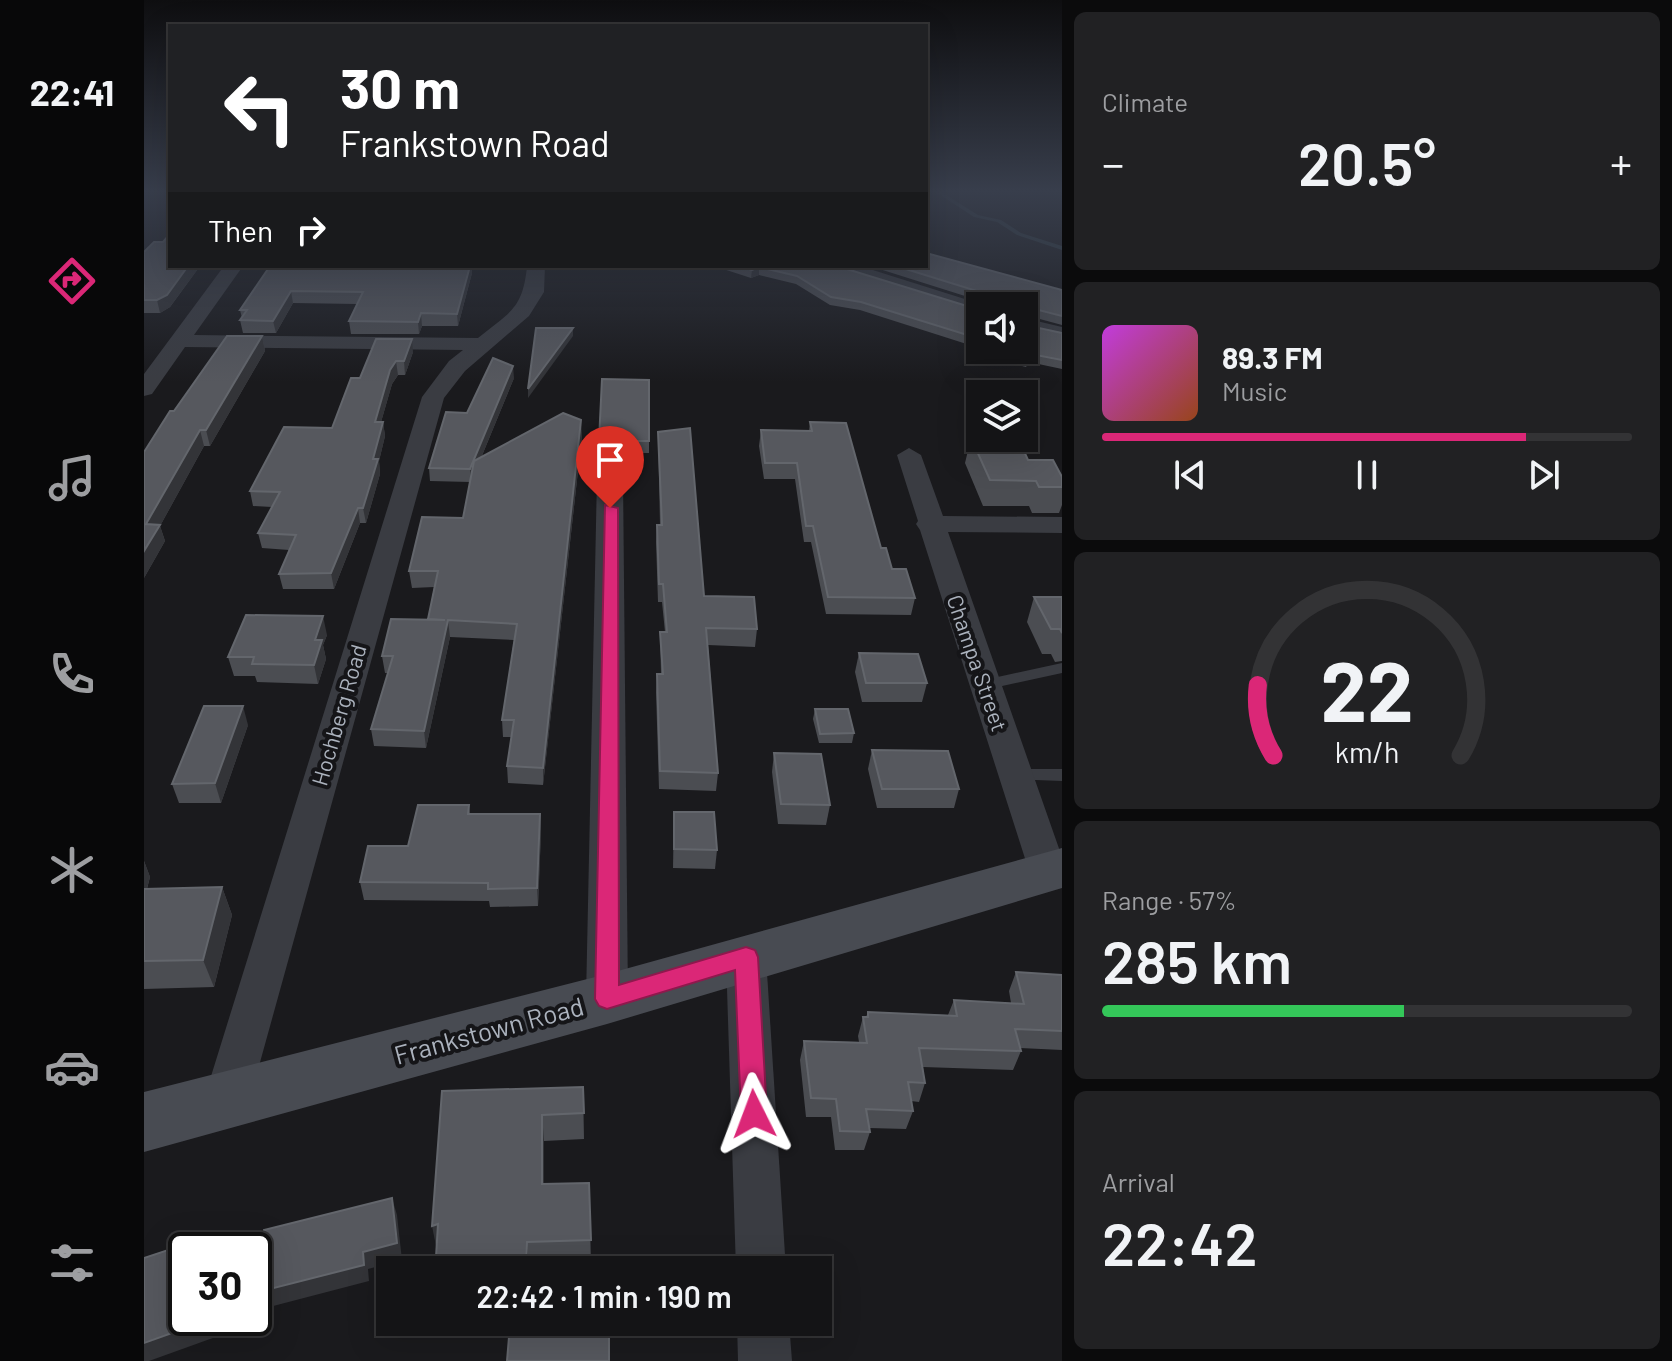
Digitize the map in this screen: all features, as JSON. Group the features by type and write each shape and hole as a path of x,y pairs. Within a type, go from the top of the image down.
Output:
{"main road":[{"name":"Frankstown Road","path":"144,1122 607,999 1055,869"}],"street":[{"path":"144,389 233,268"},
{"name":"Hochberg Road","path":"226,1102 433,397 457,366 522,312 534,292 536,268"},
{"path":"847,268 966,306"},
{"path":"1038,327 1062,333"},
{"path":"179,341 481,344"},
{"name":"Champa Street","path":"909,455 984,685 1016,775 1055,869"},
{"path":"607,999 610,477"},
{"path":"929,524 1062,525"},
{"path":"746,957 760,1256"},
{"path":"764,1336 765,1361"}],"lane":[{"path":"984,685 1062,668"},
{"path":"1016,775 1062,775"}],"building":[{"path":"144,256 168,256 168,268 187,268 167,295 157,300 144,300"},
{"path":"928,256 935,256 1062,290 1062,316 1038,310 1038,292 980,292 902,268 928,268"},
{"path":"269,268 469,268 457,314 421,313 418,322 349,321 363,292 291,291 273,321 240,320 247,310 240,310"},
{"path":"763,268 844,268 966,306 966,335 861,302 831,297 797,276"},
{"path":"536,328 573,328 528,389"},
{"path":"1038,328 1062,333 1062,360 1038,355"},
{"path":"227,336 262,336 206,430 200,430 146,524 160,525 144,551 144,452 170,411 174,411"},
{"path":"376,339 412,339 404,361 396,361 390,370 375,422 383,422 373,459 378,459 363,508 358,508 331,573 279,574 296,535 258,533 280,492 250,491 284,427 332,428 351,378 360,378"},
{"path":"493,358 513,366 470,469 429,468 446,412 467,413"},
{"path":"602,379 649,380 649,441 599,441"},
{"path":"563,413 581,420 543,768 507,766 514,720 502,720 517,624 448,620 424,731 371,729 393,656 382,656 391,619 445,620 428,619 438,571 409,571 422,517 463,518 474,461"},
{"path":"810,422 846,423 881,548 886,548 892,569 906,569 915,598 828,597 813,526 806,526 797,463 765,463 761,430 812,431"},
{"path":"690,428 704,596 754,597 757,629 706,628 718,773 660,771 657,674 663,674 660,632 667,632 663,584 659,584 657,525 662,525 658,432"},
{"path":"977,452 1024,452 1028,460 1053,460 1062,477 1062,487 1039,487 1036,481 990,480"},
{"path":"1034,597 1062,597 1062,633 1060,629 1051,629"},
{"path":"246,615 323,616 315,640 322,640 314,665 252,664 254,657 228,657"},
{"path":"859,653 918,654 927,683 866,683"},
{"path":"204,706 243,706 215,783 172,784"},
{"path":"815,709 848,709 854,733 820,734"},
{"path":"872,750 948,751 959,789 882,789"},
{"path":"774,753 821,754 830,805 781,804"},
{"path":"418,805 469,805 468,814 540,814 537,888 488,889 488,883 360,882 368,846 408,846"},
{"path":"674,812 714,812 717,850 674,849"},
{"path":"222,887 203,960 144,961 144,889"},
{"path":"1016,972 1062,975 1062,1031 1015,1029 1021,1051 919,1048 925,1083 908,1082 913,1111 866,1109 870,1132 840,1131 836,1099 811,1098 804,1041 867,1043 863,1017 868,1017 868,1012 957,1016 954,1000 1024,1004"},
{"path":"583,1087 584,1113 542,1115 542,1184 589,1183 591,1240 527,1242 526,1256 436,1256 438,1224 432,1226 442,1091"},
{"path":"392,1198 397,1243 363,1252 364,1265 272,1288 272,1232 264,1230"},
{"path":"168,1250 168,1334 144,1343 144,1258"},
{"path":"509,1337 609,1337 609,1361 507,1361"}],"route":[{"path":"610,508 607,999 746,957 754,1114"}]}
